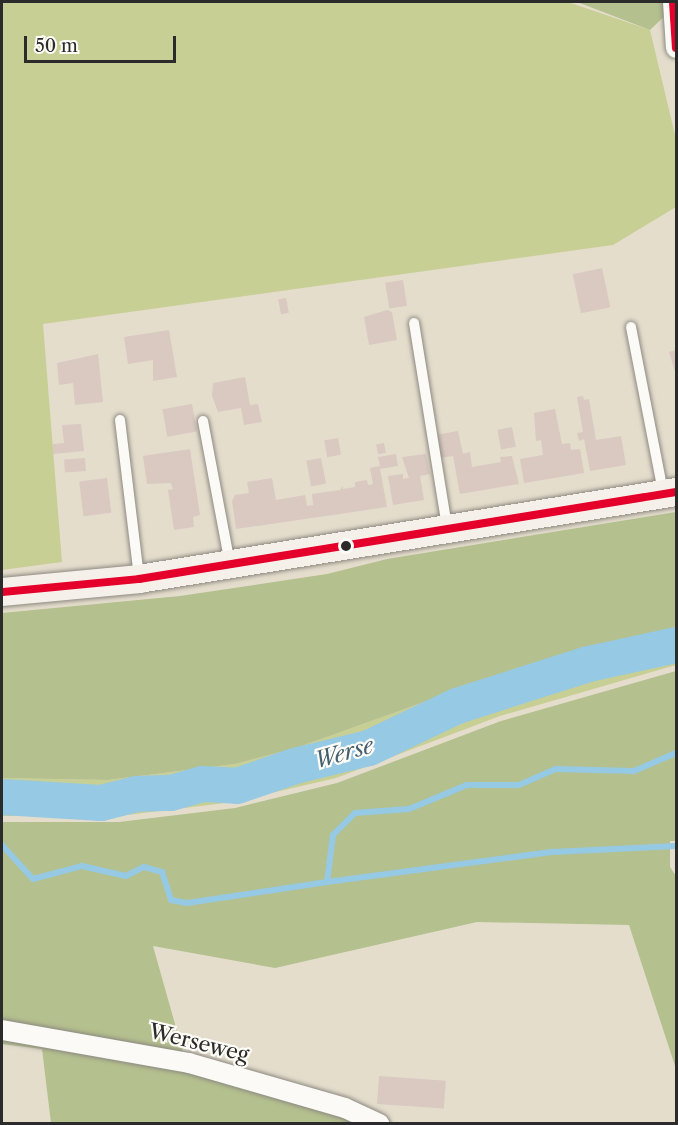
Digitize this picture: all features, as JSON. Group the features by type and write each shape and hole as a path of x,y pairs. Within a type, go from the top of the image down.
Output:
{"main road":[{"path":"2,592 139,579 670,493"}],"street":[{"path":"673,2 676,48"},
{"name":"Werseweg","path":"2,1030 189,1063 345,1108 379,1124"}],"lane":[{"path":"414,323 448,529"},
{"path":"631,327 670,493"},
{"path":"120,420 139,579"},
{"path":"202,421 230,564"}],"green space":[{"path":"2,2 568,2 650,30 676,139 676,207 613,245 43,324 62,562 2,570"},
{"path":"577,2 676,2 676,5 650,30"},
{"path":"676,512 676,627 530,664 296,748 235,764 108,780 2,778 2,613 180,596 327,574 387,559"},
{"path":"676,627 676,665 500,716 336,778 233,802 119,816 2,816 2,778 108,780 235,764 296,748 530,664"},
{"path":"676,671 676,841 670,841 670,867 676,876 676,1069 629,925 477,922 275,968 153,946 186,1063 363,1123 51,1123 42,1049 2,1044 2,822 119,822 235,808 337,783 501,721"}],"building":[{"path":"602,268 610,307 581,313 573,274"},
{"path":"403,280 407,306 389,308 385,283"},
{"path":"286,298 289,313 281,314 278,300"},
{"path":"387,310 392,312 397,340 369,345 364,317"},
{"path":"169,330 177,377 153,381 153,360 128,364 124,337"},
{"path":"676,350 676,375 669,352"},
{"path":"98,354 103,402 75,405 73,383 59,385 57,363"},
{"path":"245,377 250,405 258,404 262,422 244,425 241,408 218,412 212,396 213,383"},
{"path":"583,396 584,400 589,399 596,440 621,436 626,465 590,471 584,439 579,441 577,433 583,432 577,397"},
{"path":"192,404 197,432 167,437 162,409"},
{"path":"555,409 562,444 570,443 571,450 580,449 584,473 524,483 520,459 543,455 541,440 536,441 534,413"},
{"path":"81,424 84,451 53,454 53,444 64,443 62,425"},
{"path":"512,427 516,447 501,449 497,430"},
{"path":"458,431 463,454 470,452 472,467 501,462 500,457 512,456 519,484 460,494 453,456 439,458 435,435"},
{"path":"338,438 341,455 327,457 324,440"},
{"path":"384,443 386,453 378,454 376,445"},
{"path":"190,449 200,515 193,517 194,527 174,530 168,490 173,489 171,483 147,484 143,456"},
{"path":"396,454 398,466 380,469 387,507 236,529 232,501 235,495 249,493 247,482 272,478 276,500 305,495 307,506 313,505 312,494 340,490 343,486 343,489 355,487 355,482 367,480 368,485 373,484 370,468 380,466 378,457"},
{"path":"426,454 430,474 420,476 424,500 393,505 388,476 403,474 403,479 409,478 402,457"},
{"path":"85,458 86,471 65,472 64,459"},
{"path":"321,458 326,484 311,486 306,461"},
{"path":"107,478 111,513 83,516 79,481"},
{"path":"379,1076 446,1081 444,1109 377,1104"}],"waterway":[{"name":"Werse","path":"2,797 101,803 136,794 171,793 202,784 237,786 295,766 369,748 457,706 589,664 676,645"},
{"path":"2,845 33,879 82,866 126,876 144,867 162,872 171,900 187,903 327,882 333,835 355,813 409,809 467,785 519,785 556,769 634,771 676,753"},
{"path":"327,882 553,852 676,846"}],"transit line":[{"path":"673,2 676,48"},
{"path":"2,592 139,579 676,492"}]}
